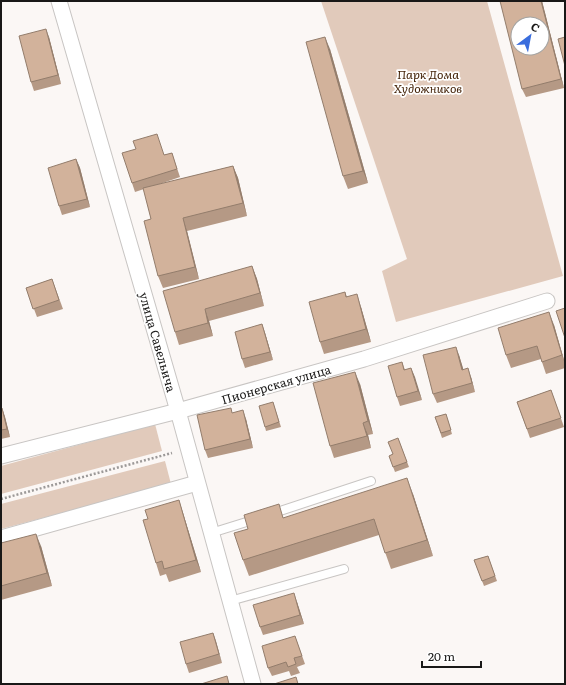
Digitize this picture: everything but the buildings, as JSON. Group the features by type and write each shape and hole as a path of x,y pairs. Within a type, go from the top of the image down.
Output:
{"street":[{"name":"улица Савельича","path":"59,1 178,411 187,449 253,684"},
{"name":"Пионерская улица","path":"1,456 178,411 364,359 547,301"},
{"path":"1,538 197,483"}],"lane":[{"path":"211,533 372,481"},
{"path":"230,601 344,570"}],"path":[{"path":"1,499 187,449"}],"green space":[{"name":"Парк Дома Художников","path":"321,1 487,1 563,276 396,322 382,271 407,259"},
{"path":"155,424 162,451 1,494 1,466"},
{"path":"165,461 171,484 1,529 1,504"}]}
